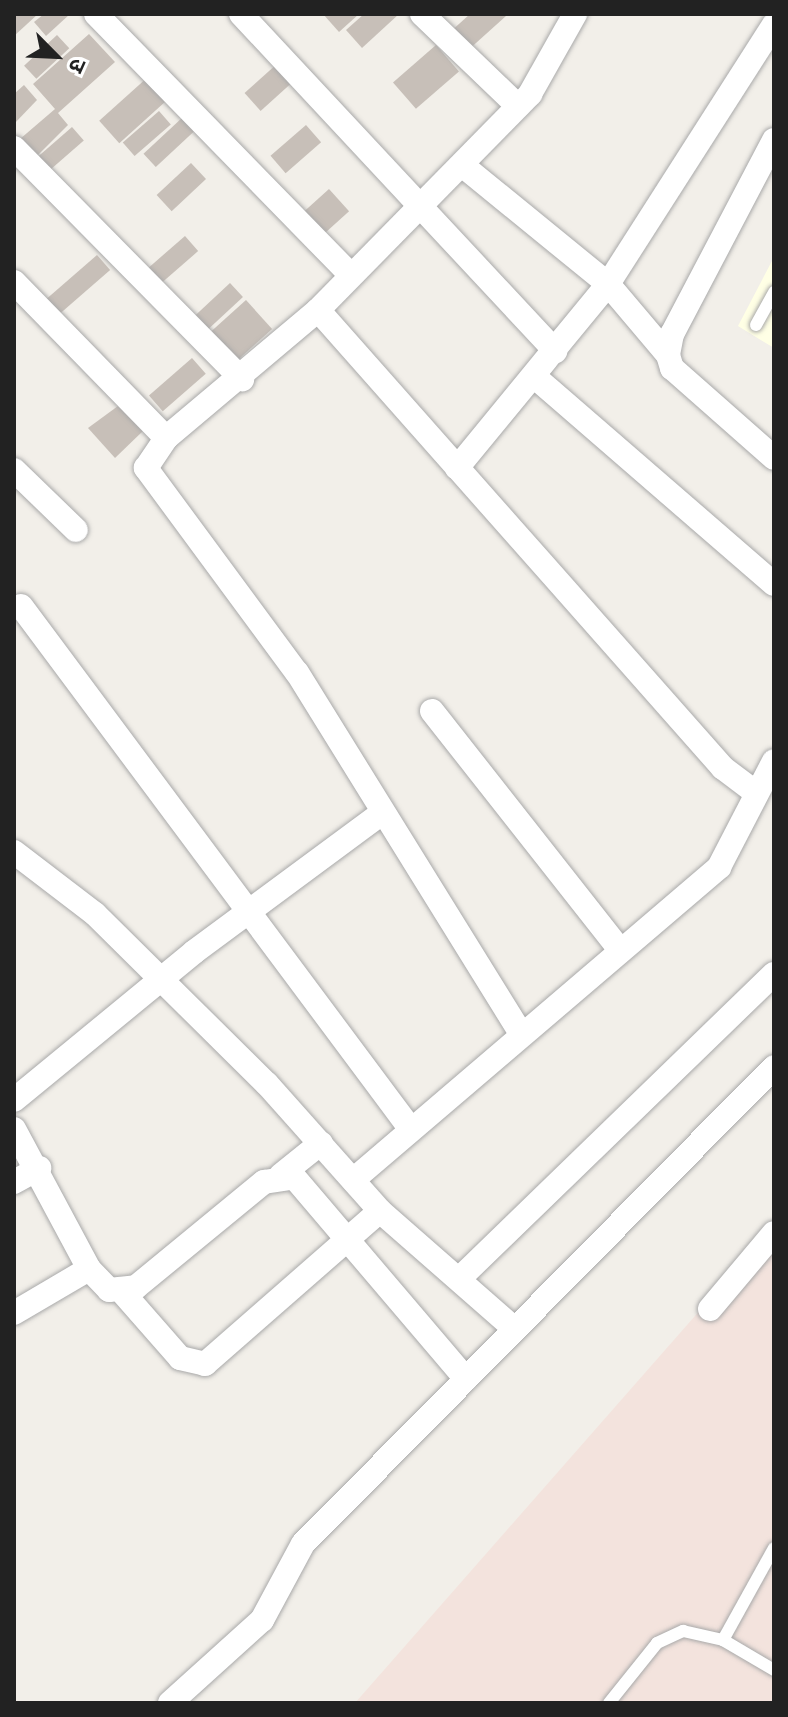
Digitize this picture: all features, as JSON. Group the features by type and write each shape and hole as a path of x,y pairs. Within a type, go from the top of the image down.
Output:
{"street":[{"path":"96,14 351,275"},
{"path":"241,14 423,204 555,351"},
{"path":"422,14 518,106"},
{"path":"520,1032 297,673 147,475 149,456 166,438 242,379 318,310 518,106 542,80 575,14"},
{"path":"457,468 536,378 608,284 774,24"},
{"path":"668,355 678,322 774,140"},
{"path":"14,148 242,379"},
{"path":"462,165 608,284 668,355 672,368 774,458"},
{"path":"14,282 166,438"},
{"path":"318,310 723,768 754,791"},
{"path":"536,378 774,584"},
{"path":"14,470 76,530"},
{"path":"16,605 252,910 409,1127"},
{"path":"432,711 620,950"},
{"path":"353,1180 409,1127 727,858 754,791 774,761"},
{"path":"14,1100 160,980 382,813"},
{"path":"14,852 95,914 321,1143 380,1211 515,1329"},
{"path":"460,1278 774,974"},
{"path":"170,1703 262,1620 303,1544 774,1067"},
{"path":"14,1129 39,1168 89,1269 124,1294 180,1358 205,1364 344,1235 380,1211"},
{"path":"124,1294 321,1143"},
{"path":"14,1182 39,1168"},
{"path":"281,1175 306,1186 466,1379"},
{"path":"710,1309 774,1233"},
{"path":"14,1313 89,1269"}],"lane":[{"path":"756,325 774,292"},
{"path":"723,1640 774,1548"},
{"path":"609,1703 671,1634 723,1640 774,1670"}],"shaded area":[{"path":"774,257 774,348 738,326"},
{"path":"774,1226 774,1703 355,1703"}],"building":[{"path":"14,14 38,14 14,36"},
{"path":"44,14 70,14 46,36 34,22"},
{"path":"323,14 359,14 339,32"},
{"path":"364,14 399,14 362,48 346,30"},
{"path":"470,14 506,16 466,52 449,33"},
{"path":"89,34 115,62 58,113 68,125 37,156 20,139 55,109 33,84"},
{"path":"57,35 69,48 36,79 24,66"},
{"path":"436,45 459,71 416,109 393,82"},
{"path":"278,63 294,81 261,111 245,93"},
{"path":"149,76 169,98 119,143 99,121"},
{"path":"24,85 37,100 14,124 14,94"},
{"path":"159,111 171,125 135,156 123,142"},
{"path":"183,117 195,130 156,167 144,154"},
{"path":"306,125 321,142 286,173 271,156"},
{"path":"72,127 84,141 49,171 37,157"},
{"path":"191,163 206,179 172,211 157,195"},
{"path":"329,189 349,211 321,237 301,214"},
{"path":"185,236 198,251 155,288 142,273"},
{"path":"97,255 110,270 56,317 43,302"},
{"path":"230,283 243,297 205,332 192,318"},
{"path":"246,300 272,329 233,364 207,335"},
{"path":"192,358 206,374 163,411 149,395"},
{"path":"118,406 144,430 115,458 88,428"}]}
